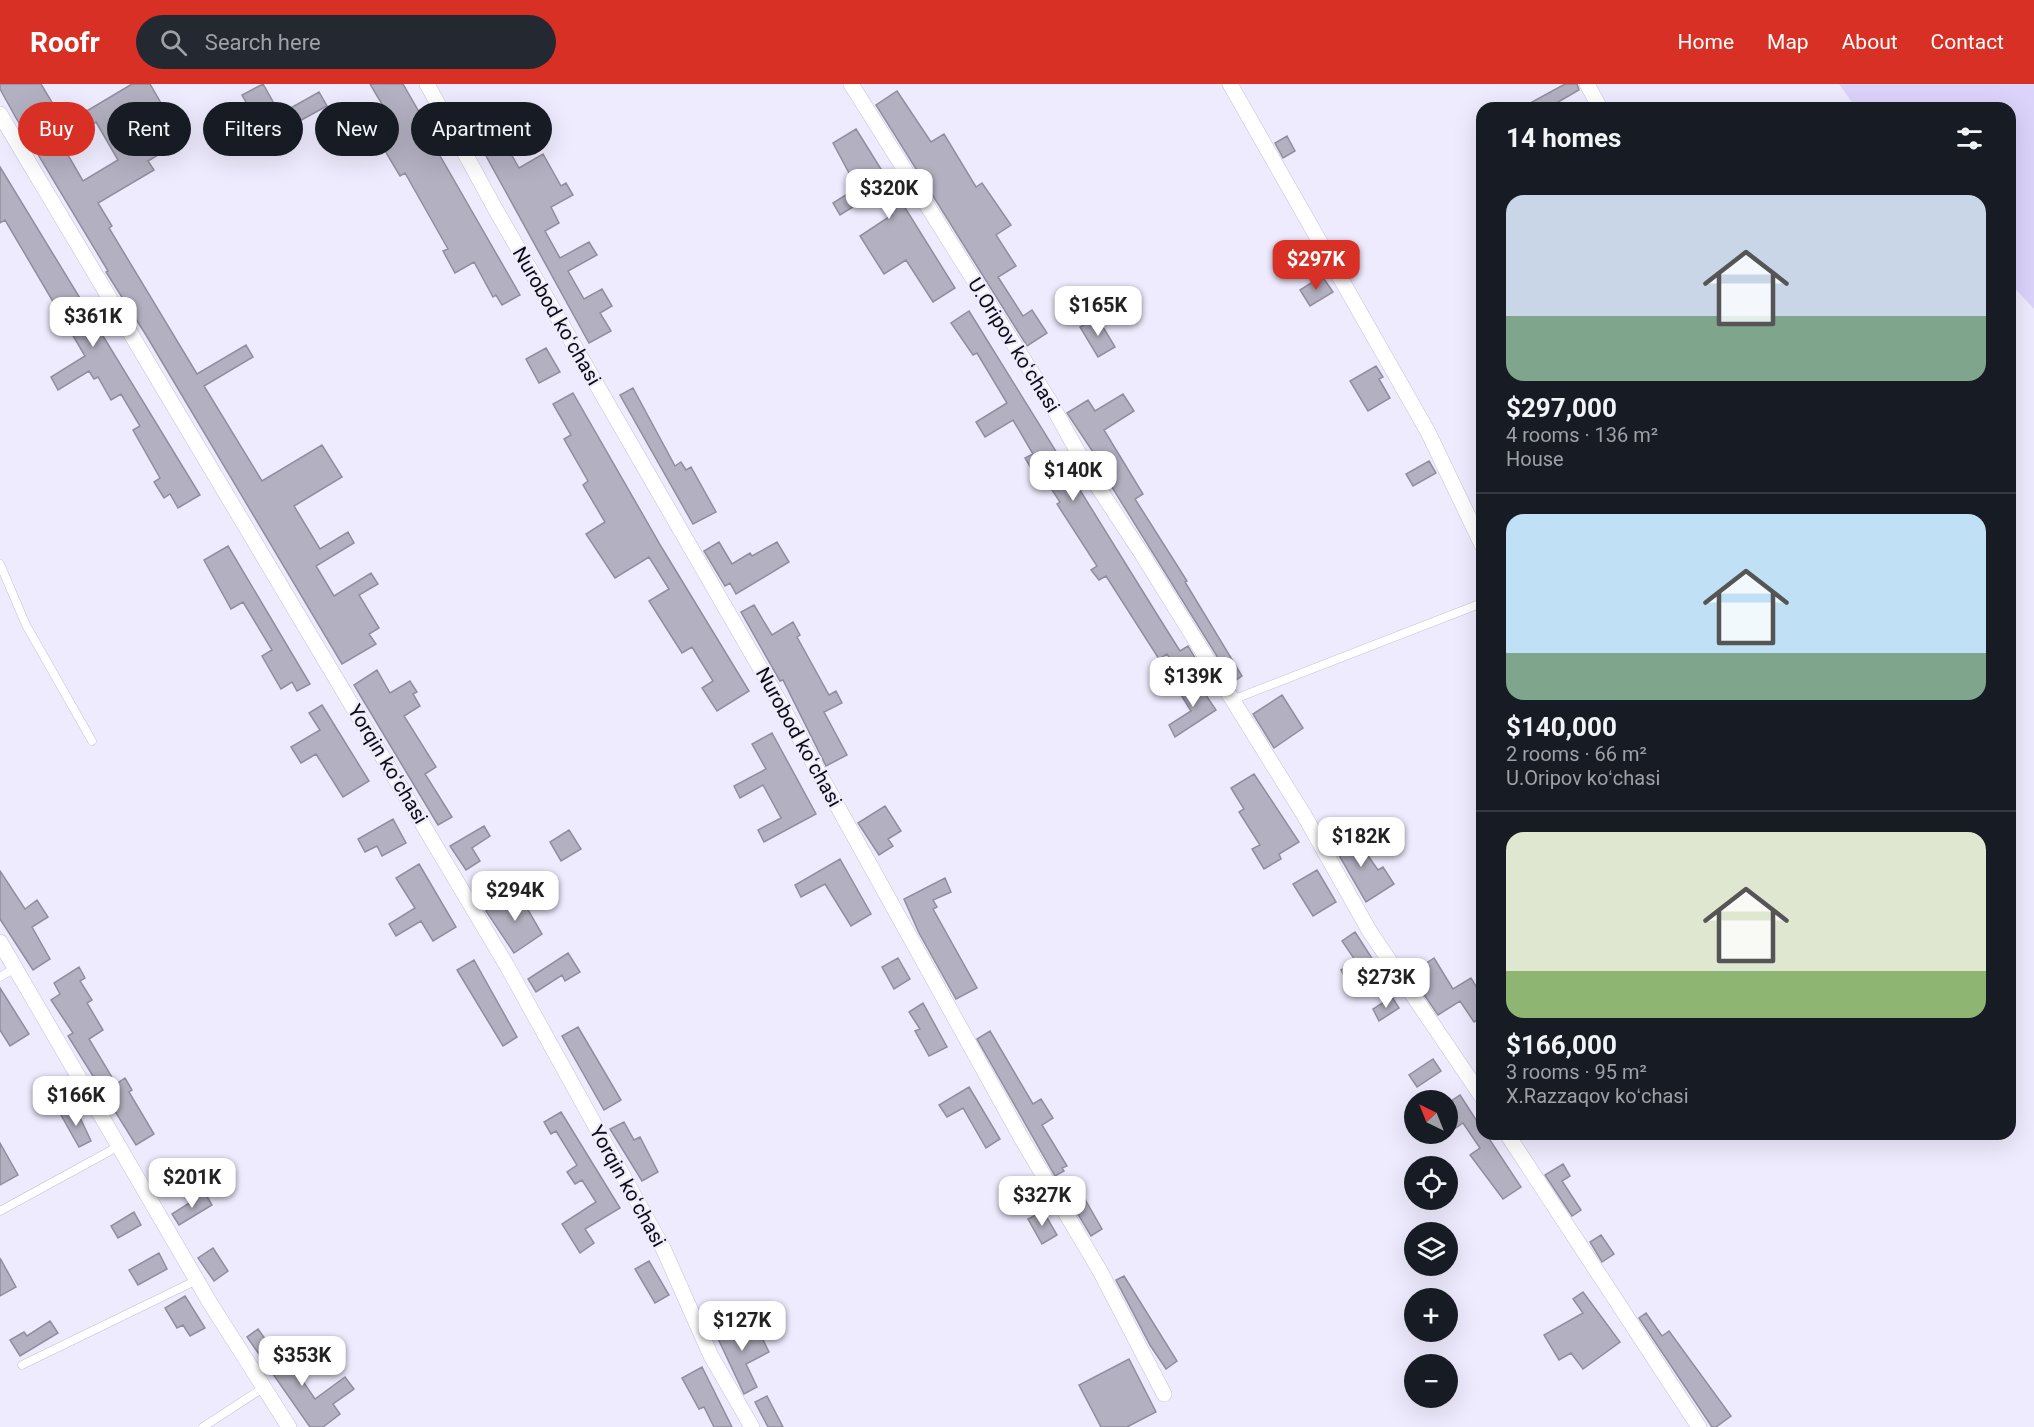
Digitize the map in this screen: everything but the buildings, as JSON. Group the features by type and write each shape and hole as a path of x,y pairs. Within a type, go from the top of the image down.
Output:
{"street":[{"name":"Nurobod koʻchasi","path":"428,84 497,212 772,689 1023,1141 1100,1271 1164,1394"},
{"name":"U.Oripov koʻchasi","path":"851,84 1049,400 1094,481 1304,815 1370,932 1476,1088"},
{"path":"1230,84 1428,432 1476,532"},
{"path":"1587,84 1597,102"},
{"name":"Yorqin koʻchasi","path":"0,114 507,966 663,1248 711,1356 752,1427"},
{"path":"0,942 197,1280 289,1427"},
{"path":"1511,1140 1699,1427"}],"lane":[{"path":"0,564 26,625 92,741"},
{"path":"1231,700 1476,605"},
{"path":"0,977 15,968"},
{"path":"0,1211 119,1146"},
{"path":"22,1365 197,1280"},
{"path":"202,1427 263,1388"}],"shaded area":[{"path":"1839,84 2034,84 2034,309 2016,290 2016,102 1852,102"}]}
